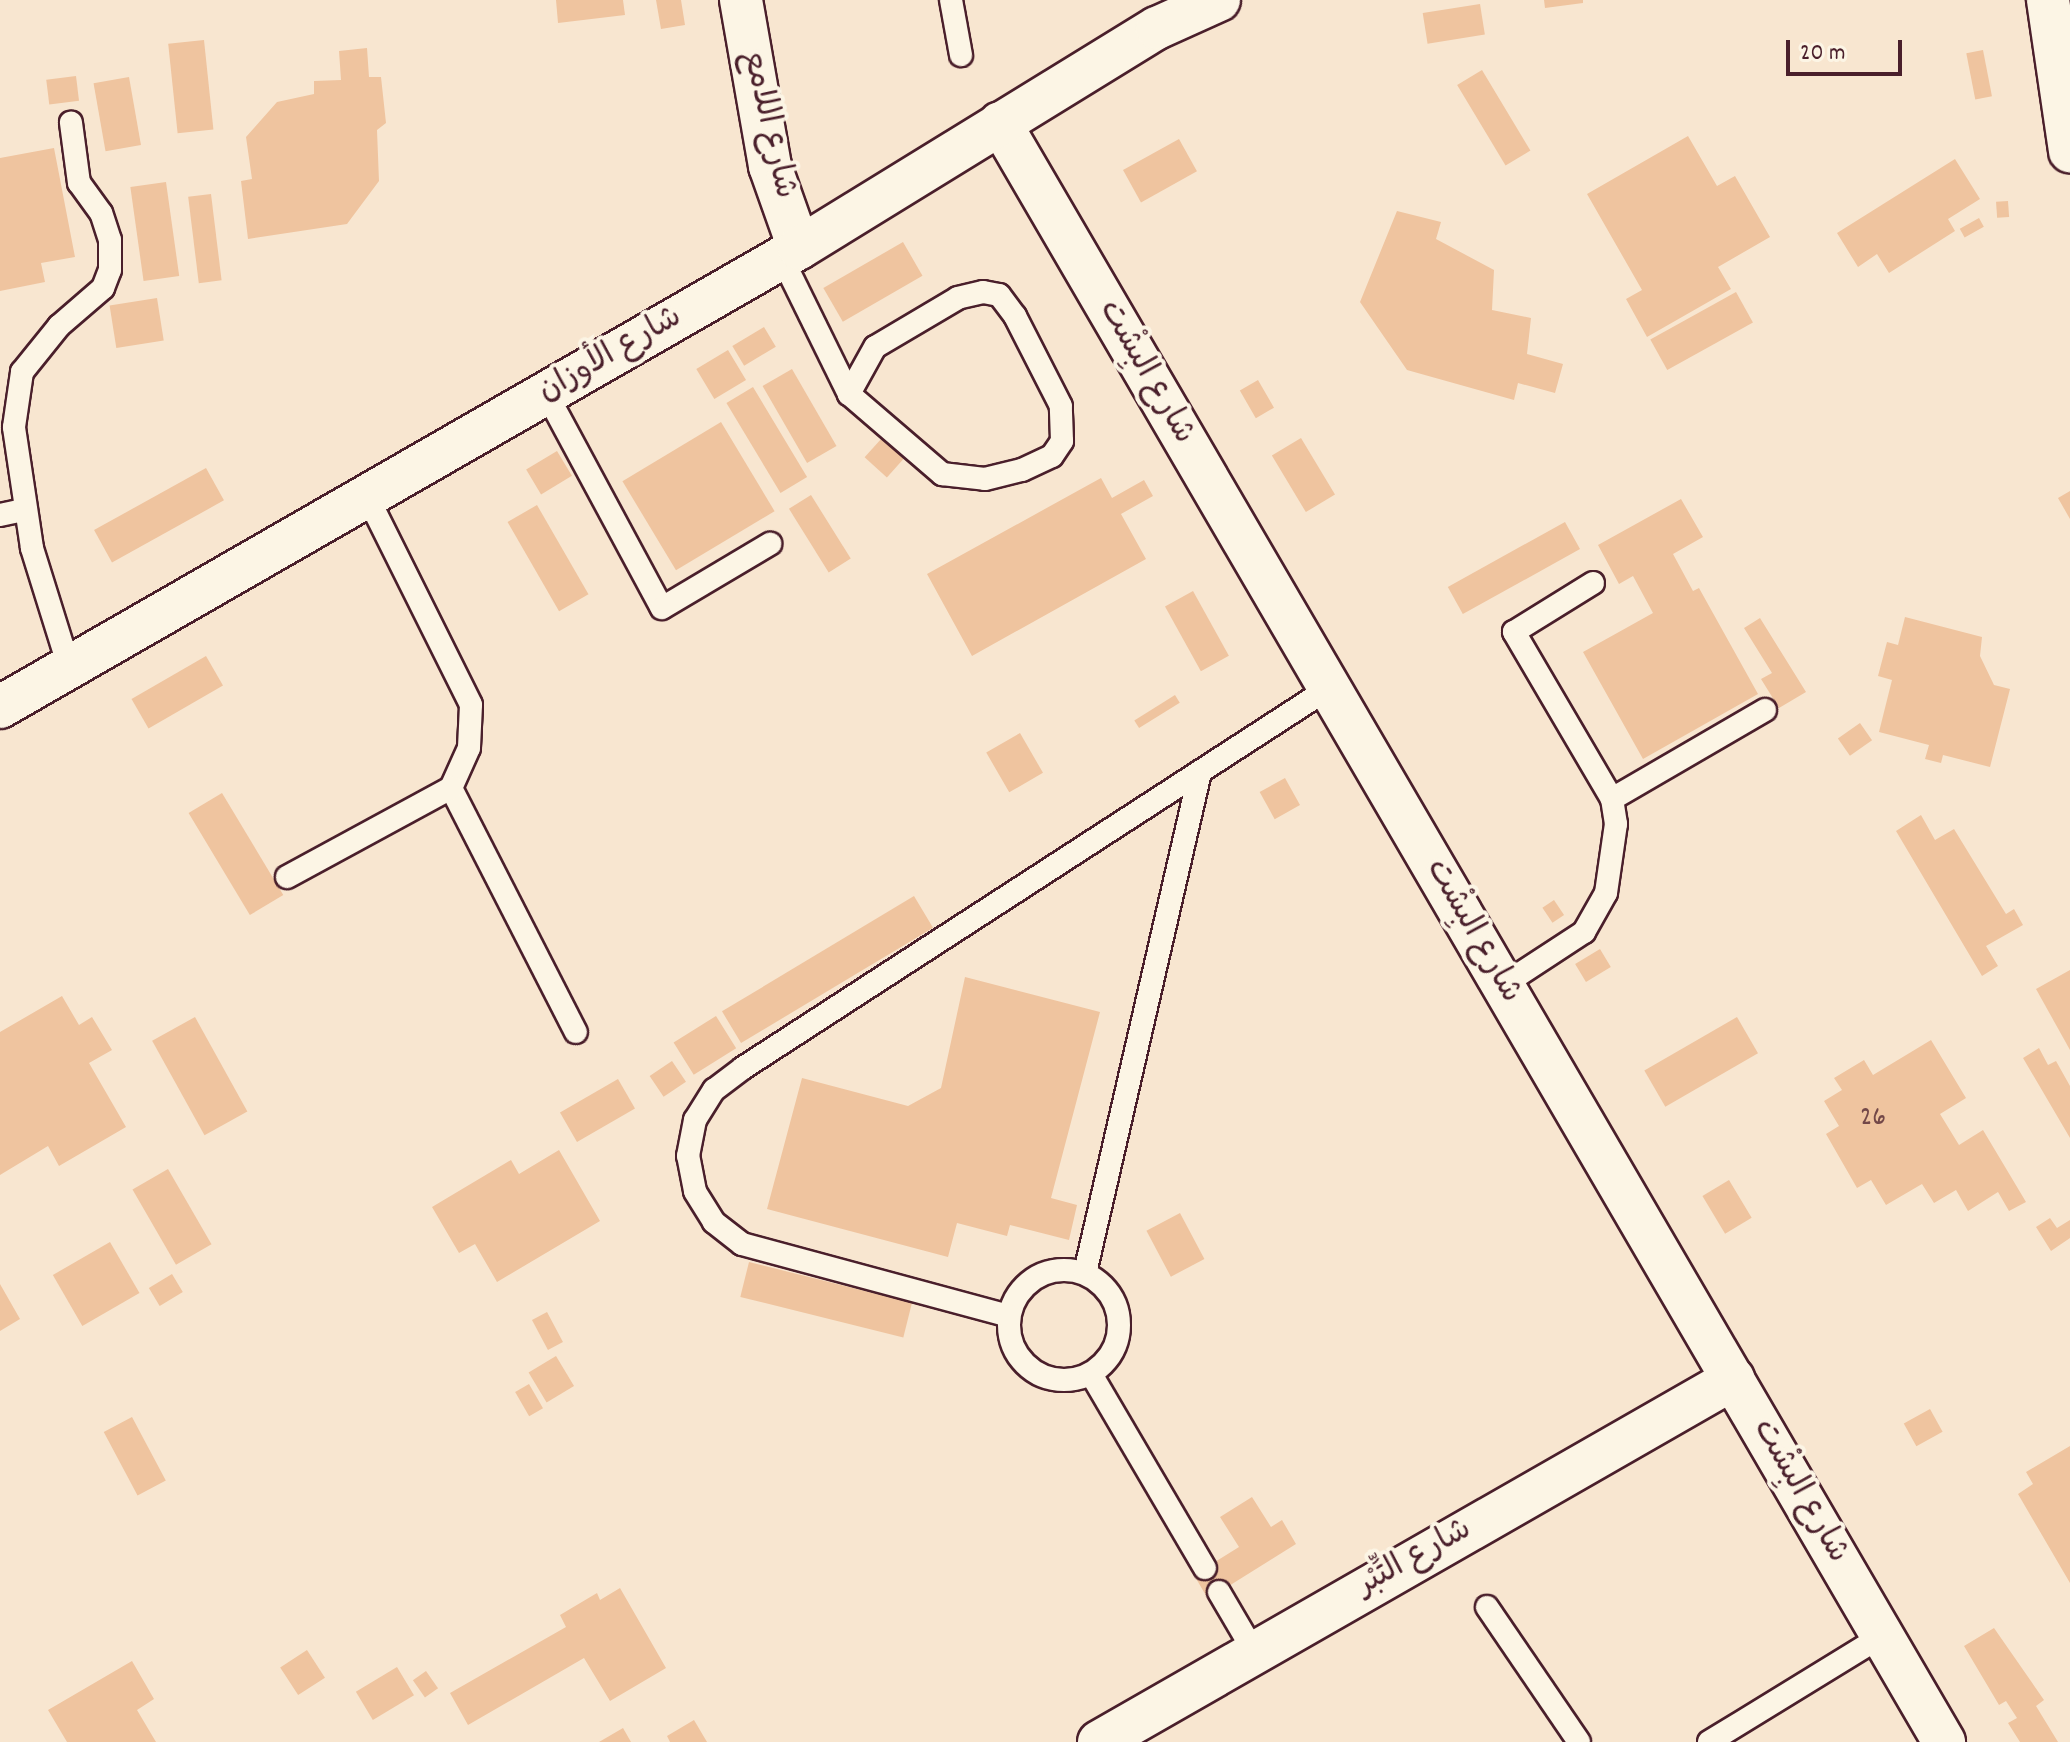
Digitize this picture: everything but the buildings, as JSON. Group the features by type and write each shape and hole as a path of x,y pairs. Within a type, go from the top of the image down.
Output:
{"street":[{"name":"شارع اللامع","path":"741,0 770,166 790,253"},
{"name":"شارع الأوزان","path":"0,707 790,253 1157,28 1219,0"},
{"path":"2048,0 2070,151"},
{"name":"شارع البِشْت","path":"1000,123 1944,1742"},
{"name":"شارع التِّبْر","path":"1099,1742 1141,1731 1253,1650 1733,1379"}],"lane":[{"path":"951,0 961,55"},
{"path":"69,667 45,603 24,510 14,427 22,372 59,326 103,288 110,270 110,240 101,213 79,183 71,123"},
{"path":"790,253 849,394 910,450 959,479 1022,470 1052,456 1062,441 1061,406 1015,316 999,295 983,292 958,298 875,347 849,394"},
{"path":"546,393 662,608 770,544"},
{"path":"287,877 451,788 469,748 471,705 367,496"},
{"path":"0,515 24,510"},
{"path":"1503,985 1564,948 1599,911 1616,824 1612,799 1514,632 1593,583"},
{"path":"1009,1316 742,1244 714,1222 695,1191 688,1156 695,1120 714,1090 743,1068 1329,688"},
{"path":"1612,799 1765,710"},
{"path":"1085,1273 1200,772"},
{"path":"451,788 576,1032"},
{"path":"1060,1269 1085,1273 1105,1287 1117,1309 1119,1334 1109,1357 1091,1374 1051,1380 1032,1371 1018,1356 1009,1316 1018,1293 1037,1277 1060,1269"},
{"path":"1091,1374 1205,1568"},
{"path":"1219,1592 1253,1650"},
{"path":"1487,1607 1579,1742"},
{"path":"1709,1742 1882,1636"}]}
